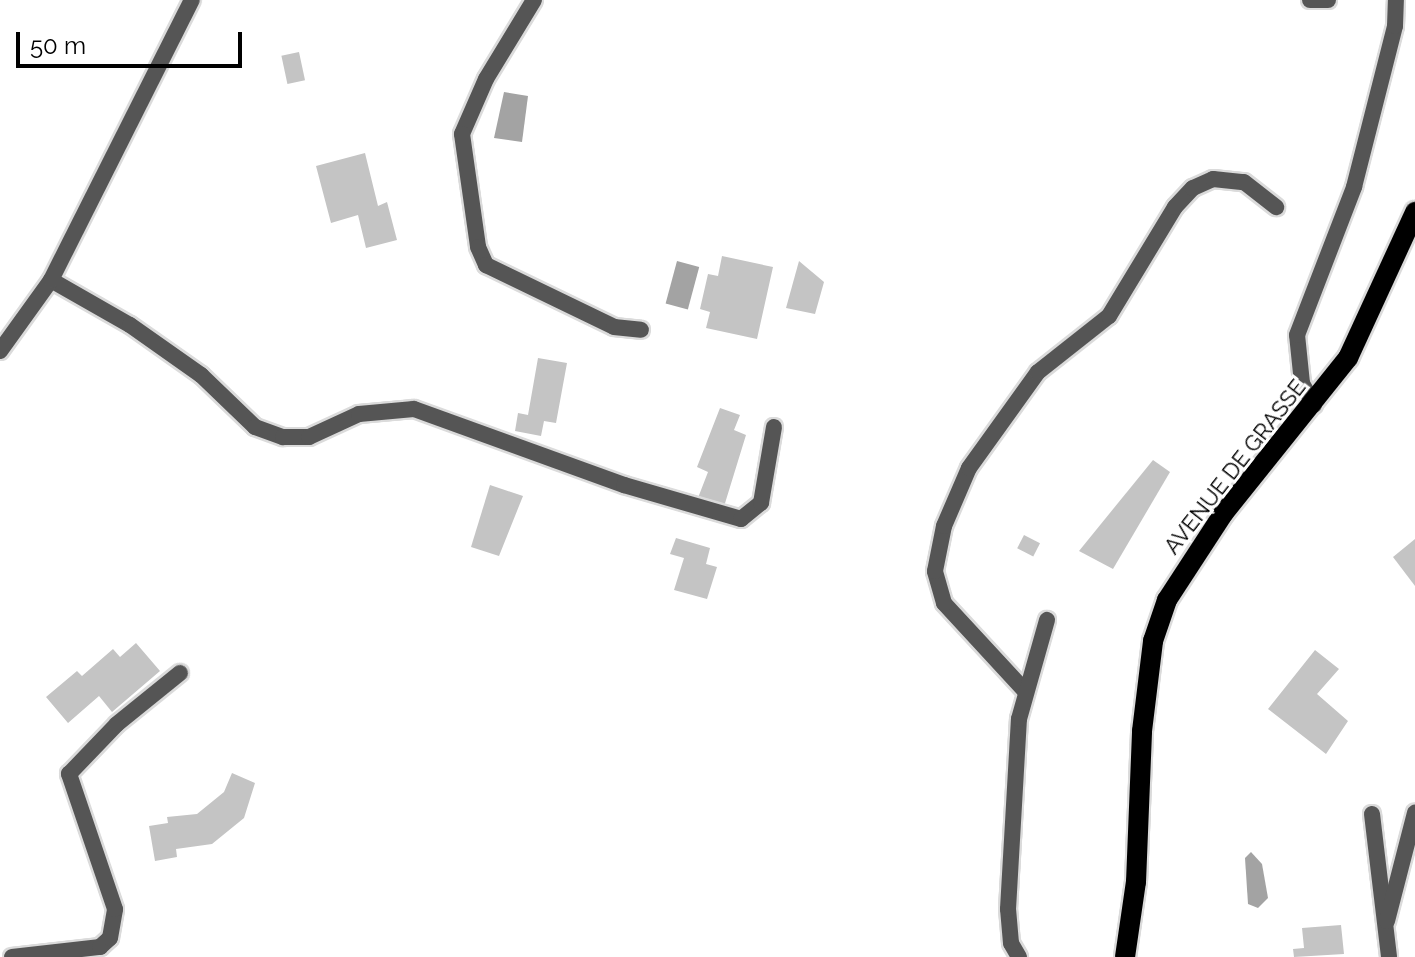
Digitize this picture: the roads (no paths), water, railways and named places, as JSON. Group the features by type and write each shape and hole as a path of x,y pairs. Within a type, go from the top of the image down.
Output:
{"main road":[{"name":"AVENUE DE GRASSE","path":"1125,957 1136,882 1142,731 1153,641 1167,600 1196,552 1348,358 1415,212"}],"street":[{"path":"0,351 51,280 192,0"},
{"path":"534,0 486,79 462,134 478,247 486,265 614,327 641,330"},
{"path":"1310,0 1328,0"},
{"path":"1314,405 1302,383 1297,335 1354,187 1395,26 1396,0"},
{"path":"1026,692 944,603 935,571 944,526 969,468 1038,372 1109,316 1175,207 1193,188 1213,179 1244,182 1276,207"},
{"path":"51,280 130,325 201,375 255,427 283,437 309,437 359,414 414,409 624,485 741,519 761,503 774,427"},
{"path":"1019,957 1011,943 1008,909 1019,719 1047,620"},
{"path":"12,957 100,947 110,938 115,909 69,774 117,724 180,673"},
{"path":"1386,927 1415,813"},
{"path":"1372,814 1389,957"}]}
